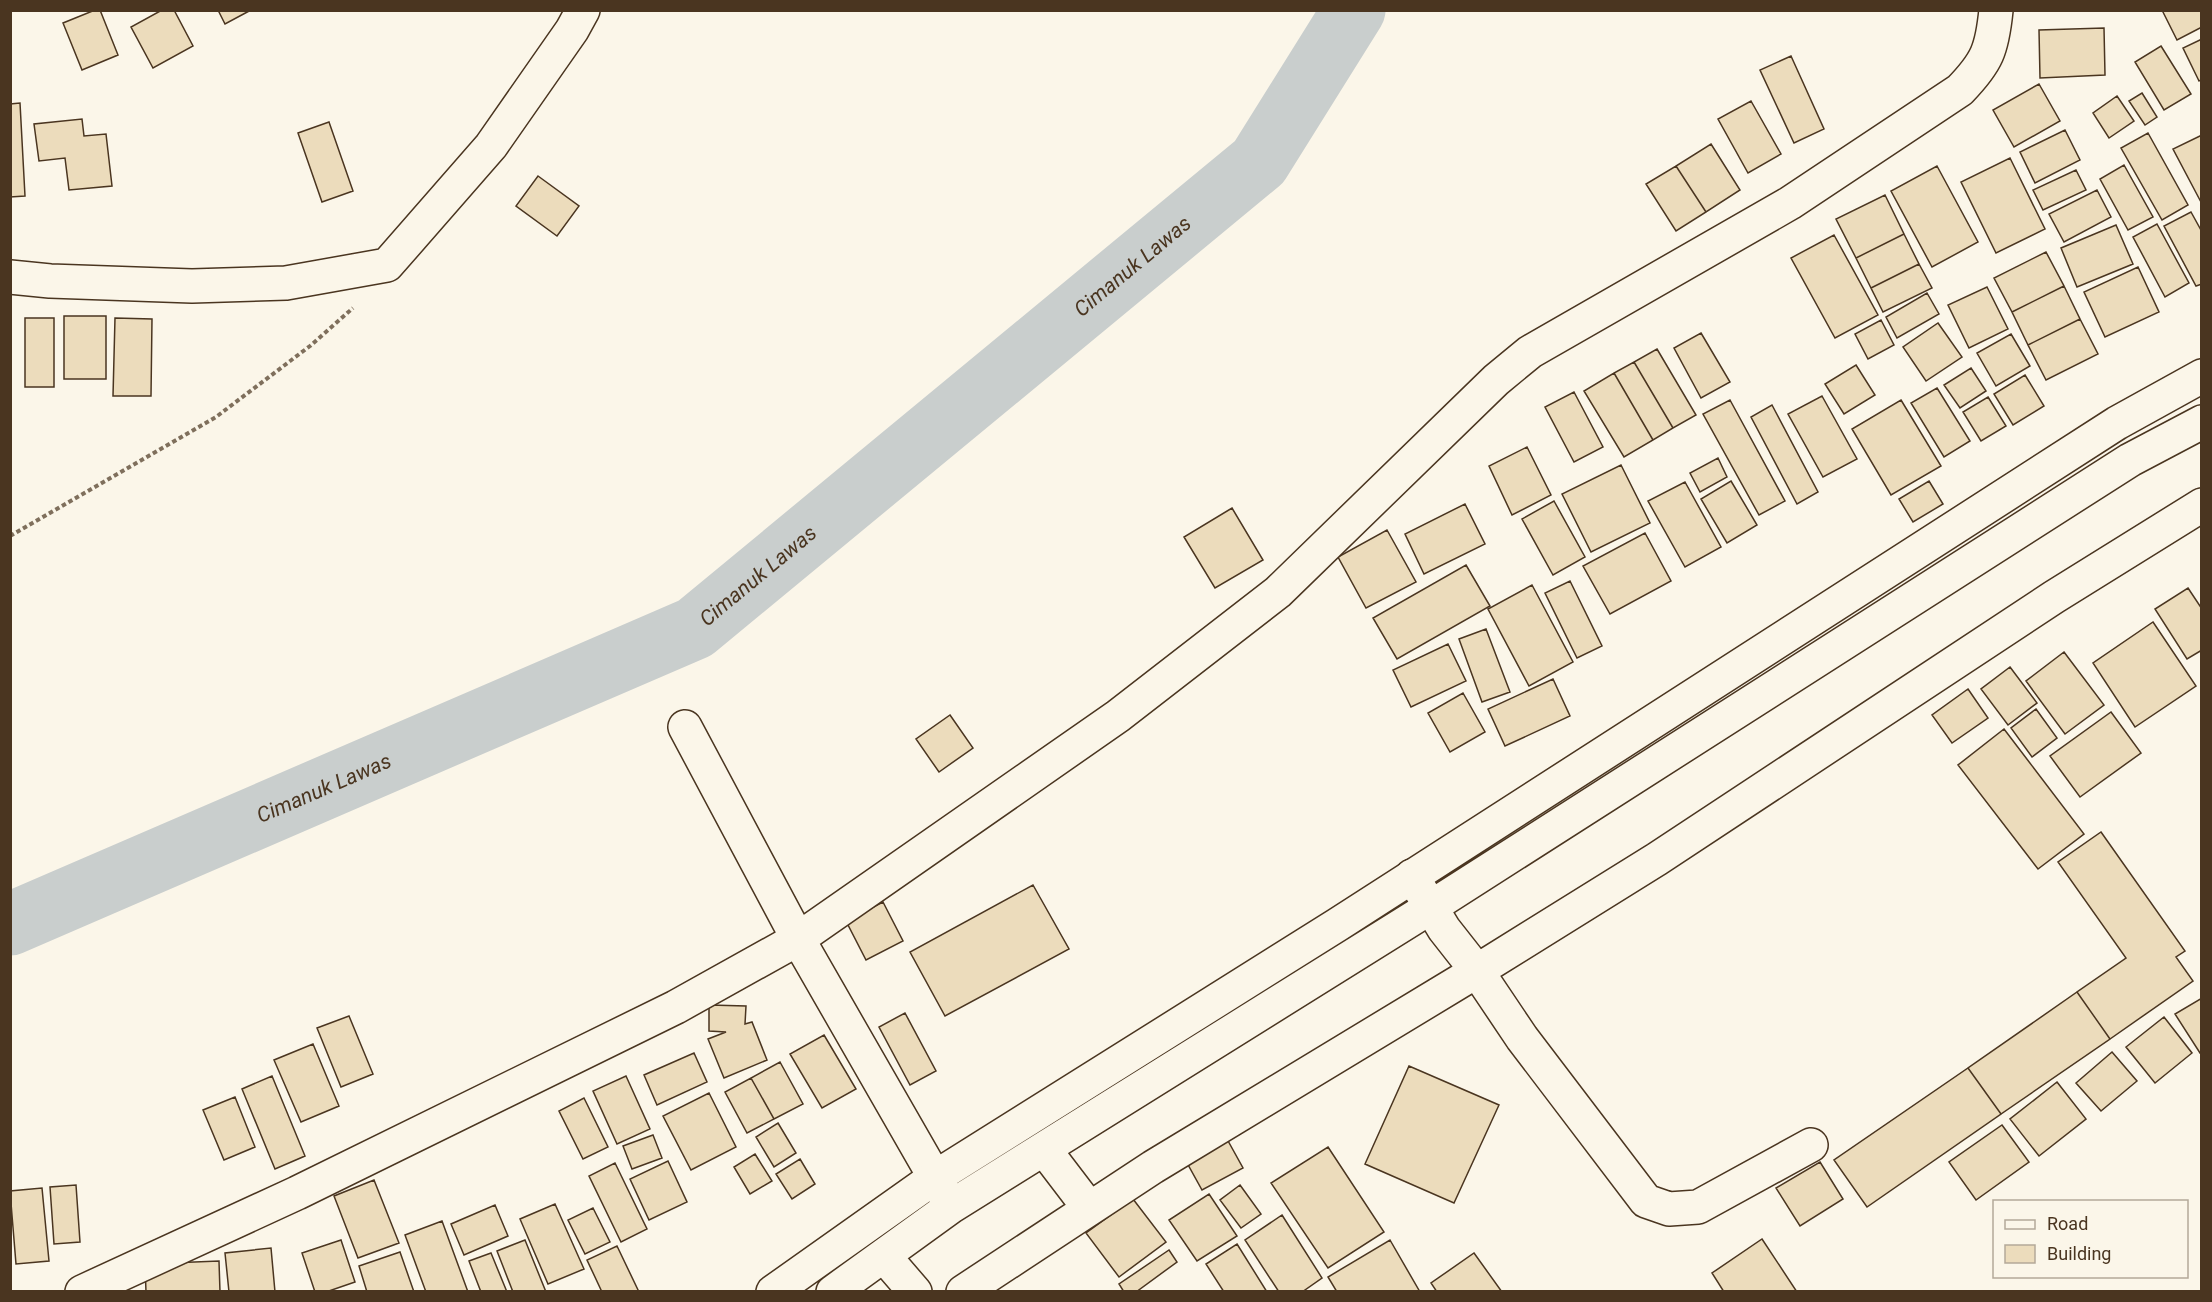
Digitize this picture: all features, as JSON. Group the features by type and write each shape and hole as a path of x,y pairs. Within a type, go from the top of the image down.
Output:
{"street":[{"path":"10,277 192,286 286,283 387,265 491,146 572,30 583,10"},
{"path":"82,1292 297,1193 655,1017 798,939 1118,716 1278,592 1496,380 1530,352 1790,203 1960,90 1981,67 1994,37 1996,10"},
{"path":"773,1292 934,1178 1608,751 2117,423 2202,376"},
{"path":"963,1292 1084,1200 1232,1118 1453,940 1628,780 2130,460 2202,422"},
{"path":"832,1292 899,1272 952,1206 1051,1158 1453,940 1657,859 2044,603 2202,505"},
{"path":"1963,522 1986,552"},
{"path":"686,727 798,939 952,1206"},
{"path":"1608,751 1628,780"},
{"path":"1412,876 1453,940 1522,1038 1646,1201 1669,1209 1698,1207 1811,1145"},
{"path":"1051,1158 1084,1200"}],"path":[{"path":"10,536 216,417 310,346 362,301 387,265"}],"building":[{"path":"100,10 118,55 82,70 63,23"},
{"path":"162,10 174,10 193,46 153,68 131,27"},
{"path":"218,10 251,10 225,24"},
{"path":"2162,10 2202,10 2202,27 2177,40"},
{"path":"2104,28 2105,75 2040,78 2039,30"},
{"path":"2202,39 2202,79 2199,81 2183,48"},
{"path":"2161,46 2191,94 2164,110 2135,62"},
{"path":"1791,56 1824,129 1794,143 1760,70"},
{"path":"2039,84 2060,121 2014,147 1993,110"},
{"path":"2142,93 2157,117 2145,125 2129,101"},
{"path":"2117,96 2134,121 2109,138 2093,113"},
{"path":"1751,101 1781,154 1748,173 1718,119"},
{"path":"20,103 25,196 10,197 10,104"},
{"path":"82,119 84,136 106,134 112,186 69,190 65,158 39,161 34,124"},
{"path":"329,122 353,191 322,202 298,133"},
{"path":"2065,130 2080,160 2035,183 2020,152"},
{"path":"2148,133 2188,205 2162,220 2121,148"},
{"path":"2202,135 2202,204 2173,149"},
{"path":"1711,144 1740,190 1706,212 1676,166"},
{"path":"2010,158 2045,229 1996,253 1961,182"},
{"path":"2124,165 2153,217 2128,230 2100,179"},
{"path":"1676,166 1706,212 1676,231 1646,184"},
{"path":"1937,166 1978,242 1932,267 1891,191"},
{"path":"2076,170 2086,190 2043,210 2033,190"},
{"path":"538,176 579,206 557,236 516,206"},
{"path":"2097,190 2111,217 2064,242 2049,214"},
{"path":"1885,195 1904,234 1856,258 1836,219"},
{"path":"2191,212 2202,232 2202,284 2196,286 2164,226"},
{"path":"2157,224 2189,283 2165,297 2133,237"},
{"path":"2116,225 2133,264 2077,287 2061,248"},
{"path":"1904,234 1919,264 1871,288 1856,258"},
{"path":"1834,235 1878,315 1835,338 1791,258"},
{"path":"2046,252 2064,286 2012,312 1994,278"},
{"path":"1919,264 1932,288 1883,312 1871,288"},
{"path":"2138,267 2159,312 2105,337 2084,292"},
{"path":"2064,286 2080,319 2028,345 2012,312"},
{"path":"1987,287 2008,329 1969,348 1948,305"},
{"path":"1927,293 1939,314 1897,338 1886,317"},
{"path":"64,316 106,316 106,379 64,379"},
{"path":"25,318 54,318 54,387 25,387"},
{"path":"115,318 152,319 151,396 113,396"},
{"path":"2080,319 2098,354 2046,380 2028,345"},
{"path":"1881,320 1894,345 1868,359 1855,334"},
{"path":"1938,323 1962,357 1926,381 1903,347"},
{"path":"1701,333 1730,382 1701,398 1674,348"},
{"path":"2011,334 2030,366 1996,386 1977,353"},
{"path":"1657,349 1696,415 1673,428 1634,362"},
{"path":"1634,362 1673,428 1653,440 1614,373"},
{"path":"1856,365 1875,395 1844,414 1825,384"},
{"path":"1971,368 1986,391 1960,408 1944,385"},
{"path":"1614,373 1653,440 1624,457 1584,391"},
{"path":"2025,375 2044,406 2013,425 1994,394"},
{"path":"1937,388 1970,441 1944,457 1911,403"},
{"path":"1574,392 1603,447 1574,462 1545,407"},
{"path":"1822,396 1857,459 1823,477 1788,414"},
{"path":"1988,397 2006,426 1981,441 1963,412"},
{"path":"1730,400 1785,501 1759,515 1703,414"},
{"path":"1901,400 1941,466 1891,495 1852,429"},
{"path":"1772,405 1818,492 1797,504 1751,417"},
{"path":"1527,447 1551,495 1512,515 1489,466"},
{"path":"1718,458 1727,477 1700,492 1690,473"},
{"path":"1621,465 1650,523 1591,552 1562,494"},
{"path":"1731,481 1757,525 1727,543 1701,499"},
{"path":"1929,481 1943,504 1913,522 1899,499"},
{"path":"1685,482 1721,547 1685,567 1648,501"},
{"path":"1554,501 1585,557 1553,575 1522,519"},
{"path":"1465,504 1485,544 1424,574 1405,534"},
{"path":"1232,508 1263,560 1215,588 1184,537"},
{"path":"1387,530 1416,582 1366,608 1338,557"},
{"path":"1645,533 1671,581 1610,614 1583,566"},
{"path":"1466,565 1490,606 1397,659 1373,618"},
{"path":"1570,581 1602,646 1577,658 1545,593"},
{"path":"1532,585 1573,662 1529,686 1488,609"},
{"path":"2188,588 2202,609 2202,650 2187,659 2155,609"},
{"path":"2153,622 2196,686 2135,727 2093,663"},
{"path":"1486,629 1510,692 1482,702 1459,639"},
{"path":"1448,644 1466,681 1411,707 1393,670"},
{"path":"2064,652 2104,705 2065,734 2026,681"},
{"path":"2010,667 2037,703 2008,725 1981,689"},
{"path":"1553,679 1570,716 1505,746 1488,709"},
{"path":"1968,689 1988,718 1952,743 1932,715"},
{"path":"1463,693 1485,732 1450,752 1428,713"},
{"path":"2036,709 2057,738 2032,757 2011,728"},
{"path":"2111,712 2141,753 2080,797 2050,756"},
{"path":"950,715 973,748 939,772 916,739"},
{"path":"2004,729 2084,834 2038,869 1958,765"},
{"path":"2101,832 2185,951 2176,957 2193,981 2110,1039 2077,992 2126,958 2058,862"},
{"path":"1033,885 1069,949 945,1016 910,952"},
{"path":"883,902 903,941 866,960 846,921"},
{"path":"2077,992 2110,1039 2001,1114 1968,1068"},
{"path":"2202,998 2202,1052 2200,1053 2175,1014"},
{"path":"709,1005 746,1006 745,1024 752,1022 767,1060 724,1078 708,1039 726,1032 709,1031"},
{"path":"905,1013 936,1071 910,1085 879,1027"},
{"path":"349,1016 373,1074 341,1087 317,1028"},
{"path":"2164,1017 2192,1053 2155,1083 2126,1047"},
{"path":"824,1035 856,1089 822,1108 790,1054"},
{"path":"313,1044 339,1106 301,1122 274,1060"},
{"path":"2112,1052 2137,1081 2101,1111 2076,1083"},
{"path":"694,1053 707,1082 657,1105 644,1075"},
{"path":"780,1062 803,1104 774,1119 751,1078"},
{"path":"1409,1066 1499,1105 1454,1203 1365,1164"},
{"path":"1968,1068 2001,1114 1867,1207 1834,1160"},
{"path":"272,1076 305,1156 275,1169 242,1089"},
{"path":"626,1076 650,1129 617,1144 593,1091"},
{"path":"751,1078 774,1119 747,1133 725,1092"},
{"path":"2057,1082 2086,1119 2039,1156 2010,1119"},
{"path":"709,1093 736,1147 691,1170 663,1116"},
{"path":"235,1097 255,1147 224,1160 203,1110"},
{"path":"584,1098 608,1147 583,1159 559,1111"},
{"path":"778,1123 796,1153 774,1167 756,1137"},
{"path":"2002,1125 2029,1162 1976,1200 1949,1162"},
{"path":"1222,1130 1243,1168 1202,1190 1181,1152"},
{"path":"653,1135 662,1158 632,1169 623,1146"},
{"path":"1328,1147 1384,1232 1328,1268 1271,1183"},
{"path":"755,1154 772,1181 750,1194 734,1167"},
{"path":"800,1159 815,1184 792,1199 776,1174"},
{"path":"668,1161 687,1202 649,1220 630,1179"},
{"path":"1820,1162 1843,1199 1800,1226 1776,1188"},
{"path":"615,1163 647,1229 621,1242 589,1176"},
{"path":"374,1180 399,1243 358,1258 334,1196"},
{"path":"76,1185 80,1242 54,1244 50,1187"},
{"path":"1240,1185 1261,1214 1241,1228 1220,1200"},
{"path":"42,1188 49,1261 16,1264 10,1191"},
{"path":"1209,1194 1237,1236 1197,1261 1169,1220"},
{"path":"1133,1199 1166,1242 1119,1277 1086,1233"},
{"path":"555,1204 584,1269 548,1284 520,1219"},
{"path":"495,1205 508,1236 464,1255 451,1224"},
{"path":"593,1208 610,1242 585,1254 568,1220"},
{"path":"1282,1215 1322,1278 1302,1292 1279,1292 1245,1240"},
{"path":"442,1221 468,1292 426,1292 405,1235"},
{"path":"1762,1239 1797,1292 1724,1292 1712,1273"},
{"path":"341,1240 355,1282 326,1292 315,1292 302,1253"},
{"path":"525,1240 546,1292 513,1292 497,1251"},
{"path":"1390,1240 1420,1292 1337,1292 1328,1277"},
{"path":"1237,1244 1267,1292 1224,1292 1206,1264"},
{"path":"617,1246 639,1292 602,1292 587,1260"},
{"path":"271,1248 275,1292 229,1292 225,1253"},
{"path":"1169,1250 1177,1262 1136,1292 1124,1292 1119,1284"},
{"path":"400,1252 414,1292 367,1292 359,1266"},
{"path":"491,1253 507,1292 481,1292 469,1261"},
{"path":"1474,1253 1502,1292 1437,1292 1431,1283"},
{"path":"219,1261 220,1292 146,1292 145,1264"}],"waterway":[{"name":"Cimanuk Lawas","path":"10,924 695,628 1259,162 1354,10"}]}
